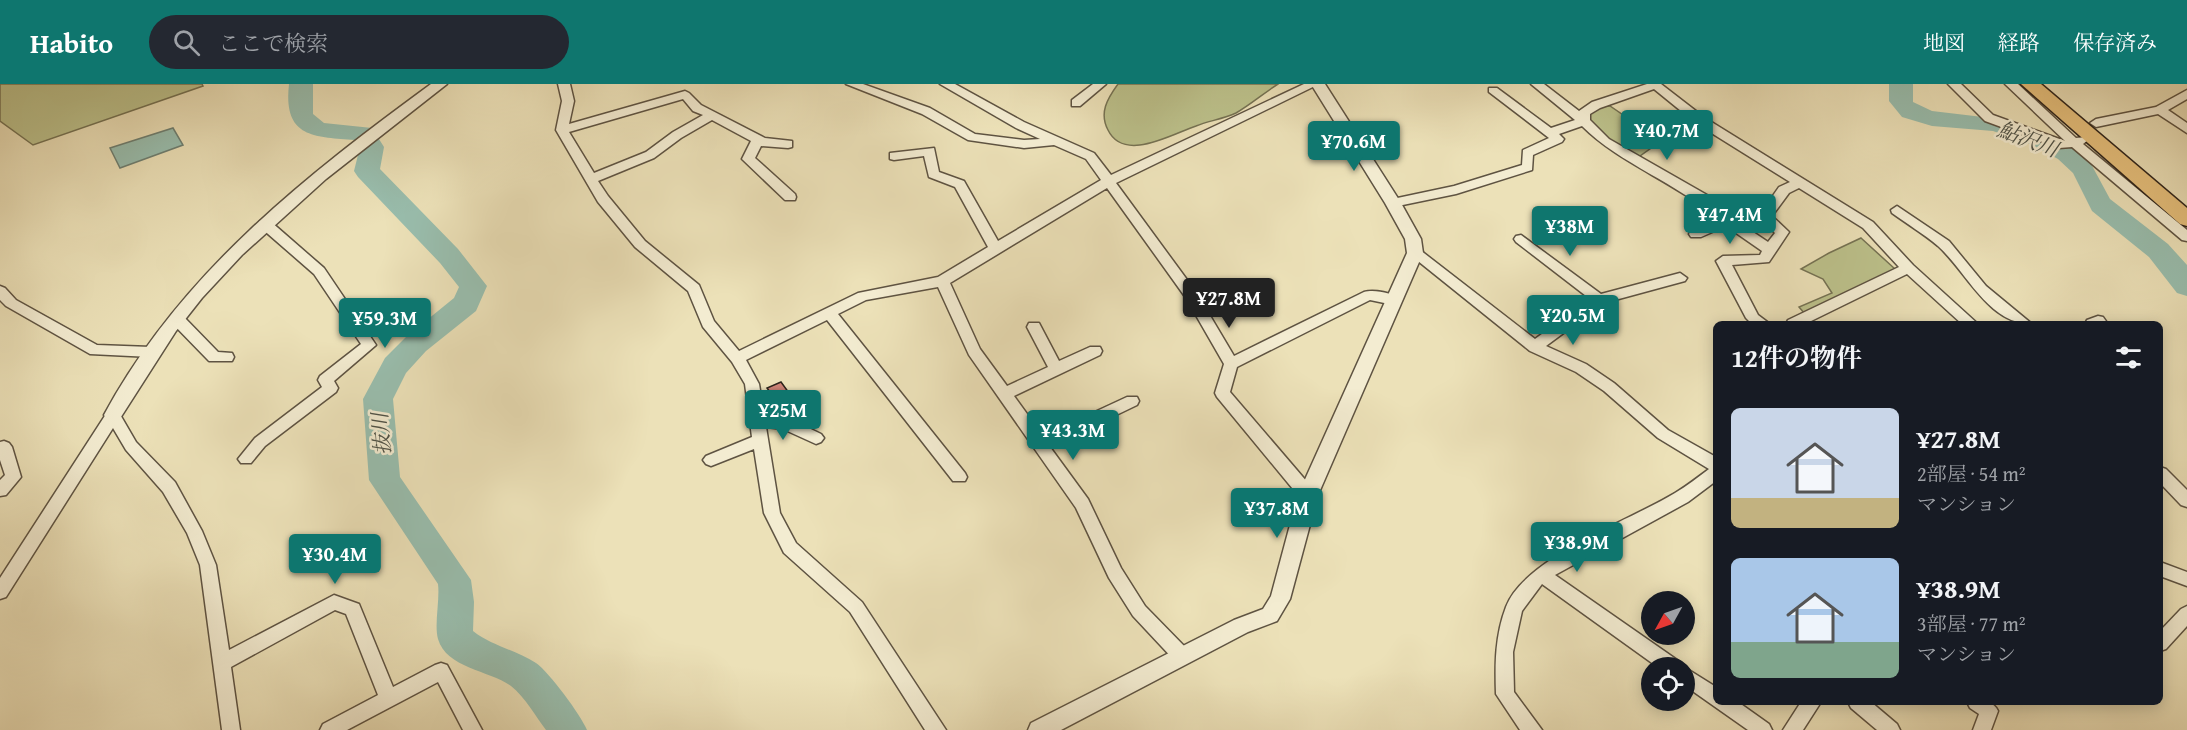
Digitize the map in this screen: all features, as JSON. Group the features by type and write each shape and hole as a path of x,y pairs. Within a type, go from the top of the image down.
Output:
{"highway":[{"path":"2030,84 2187,219"},
{"path":"2054,84 2087,135 2187,201"}],"street":[{"path":"0,592 151,352 210,278 265,224 353,149 440,84"},
{"path":"564,84 568,101 562,130 603,199 640,244 694,288 708,323 737,358 752,384 772,513 790,548 856,607 922,712 937,730"},
{"path":"852,84 926,111 972,137 1024,144 1053,141"},
{"path":"1076,103 1100,84"},
{"path":"737,358 863,296 942,280 1109,181 1313,84"},
{"path":"1039,730 1241,626 1270,615 1282,591 1308,495 1415,253 1413,239 1393,203 1318,84"},
{"path":"1537,84 1584,121 1605,142 1702,198 1727,221 1770,250"},
{"path":"1584,121 1584,113 1596,105 1654,84 1701,121 1868,225 1960,321"},
{"path":"1954,84 1989,118 2063,146 2087,135 2160,110 2187,94"},
{"path":"2011,84 2087,135 2187,237"},
{"path":"954,86 1053,141 1090,156 1191,295 1231,363"},
{"path":"1393,203 1456,190 1528,167 1527,153 1558,139 1493,90"},
{"path":"562,130 685,95 697,108 758,140 788,144"},
{"path":"2160,110 2187,129"},
{"path":"592,178 650,155 677,135 712,115"},
{"path":"1549,133 1584,121"},
{"path":"758,140 748,159 790,197"},
{"path":"894,156 930,151 933,174 960,184 996,249"},
{"path":"1758,321 1753,318 1723,261 1764,259 1782,232 1765,217 1784,190 1800,182"},
{"path":"1897,210 1944,244 1981,289 2021,321"},
{"path":"1696,234 1727,221"},
{"path":"246,459 260,442 331,388 325,380 369,345 319,271 265,224"},
{"path":"1521,239 1599,299"},
{"path":"1415,253 1535,346 1590,374 1609,387 1663,434 1713,463"},
{"path":"1799,321 1908,268"},
{"path":"1535,346 1599,299 1680,278"},
{"path":"942,280 974,351 1082,504 1114,573 1139,611 1182,656"},
{"path":"0,291 11,303 95,350 151,352"},
{"path":"1308,495 1222,393 1231,363 1369,295 1394,300"},
{"path":"828,312 959,477"},
{"path":"177,320 214,357 227,357"},
{"path":"1034,327 1056,369"},
{"path":"1003,394 1095,351"},
{"path":"1041,444 1132,401"},
{"path":"113,415 131,446 169,487 195,531 208,565 231,730"},
{"path":"758,420 785,423 816,438"},
{"path":"711,460 760,440"},
{"path":"0,490 13,477 4,447"},
{"path":"1533,730 1523,721 1505,694 1504,652 1514,608 1542,575 1682,496 1713,474"},
{"path":"2163,476 2186,497"},
{"path":"2163,570 2187,579"},
{"path":"1542,575 1658,657"},
{"path":"223,662 334,602 353,609 388,697"},
{"path":"2163,640 2187,614"},
{"path":"329,730 441,671 473,730"},
{"path":"1695,683 1713,695"},
{"path":"1727,705 1762,730"},
{"path":"1792,730 1810,705"},
{"path":"1861,705 1891,730"},
{"path":"1980,705 1989,711 1982,730"}],"green space":[{"path":"0,84 202,84 203,86 33,145 0,121"},
{"path":"1118,84 1278,84 1236,113 1162,139 1137,145 1115,140 1105,124 1105,106"},
{"path":"1600,106 1610,106 1661,141 1637,158 1605,139 1584,113"},
{"path":"1861,238 1895,269 1805,314 1799,307 1832,293 1823,279 1801,269"}],"shaded area":[{"path":"173,128 183,145 120,168 110,148"}],"building":[{"path":"781,382 789,393 776,400 767,388"}],"waterway":[{"name":"抜川","path":"301,84 299,101 305,122 323,130 363,133 372,147 367,171 449,256 473,286 466,304 416,344 395,366 378,399 385,480 454,580 457,602 455,638 472,651 524,675 569,730"},
{"name":"鮎沢川","path":"1901,84 1901,101 1911,112 1920,116 1993,124 2058,148 2074,160 2087,176 2098,202 2158,251 2187,286"}]}
